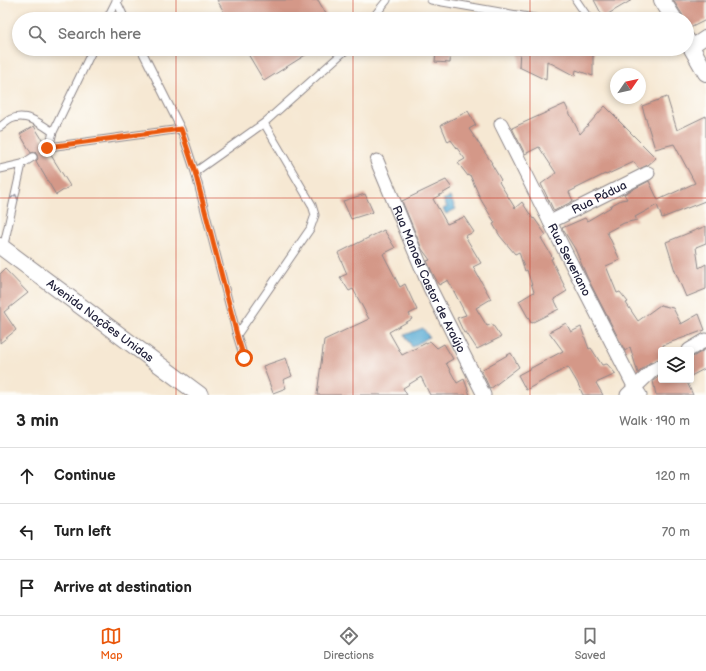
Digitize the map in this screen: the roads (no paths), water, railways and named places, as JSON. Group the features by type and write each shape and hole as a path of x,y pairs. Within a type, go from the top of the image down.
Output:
{"street":[{"path":"662,0 670,12"},
{"path":"694,42 706,37"},
{"path":"694,53 706,73"},
{"name":"Rua Severiano","path":"501,124 634,393"},
{"name":"Rua Manoel Castor de Araújo","path":"377,161 430,288 484,395"},
{"name":"Rua Pádua","path":"550,222 648,173"},
{"name":"Avenida Nações Unidas","path":"1,247 200,395"},
{"path":"694,347 706,340"},
{"path":"634,393 653,370 658,368"}],"lane":[{"path":"111,12 117,0"},
{"path":"117,0 123,12"},
{"path":"378,12 387,0"},
{"path":"431,0 500,12"},
{"path":"576,0 584,12"},
{"path":"90,56 53,132 48,147 181,129"},
{"path":"144,56 181,129 195,172 244,358"},
{"path":"195,172 264,123 339,56"},
{"path":"0,127 12,119 21,116 32,119 53,132"},
{"path":"237,335 310,229 315,215 312,205 264,123"},
{"path":"0,169 22,164 33,157"},
{"path":"1,247 22,164"}],"water":[{"path":"450,197 456,209 446,214 443,209 447,207 443,200"},
{"path":"423,328 429,337 412,347 405,335"}]}
